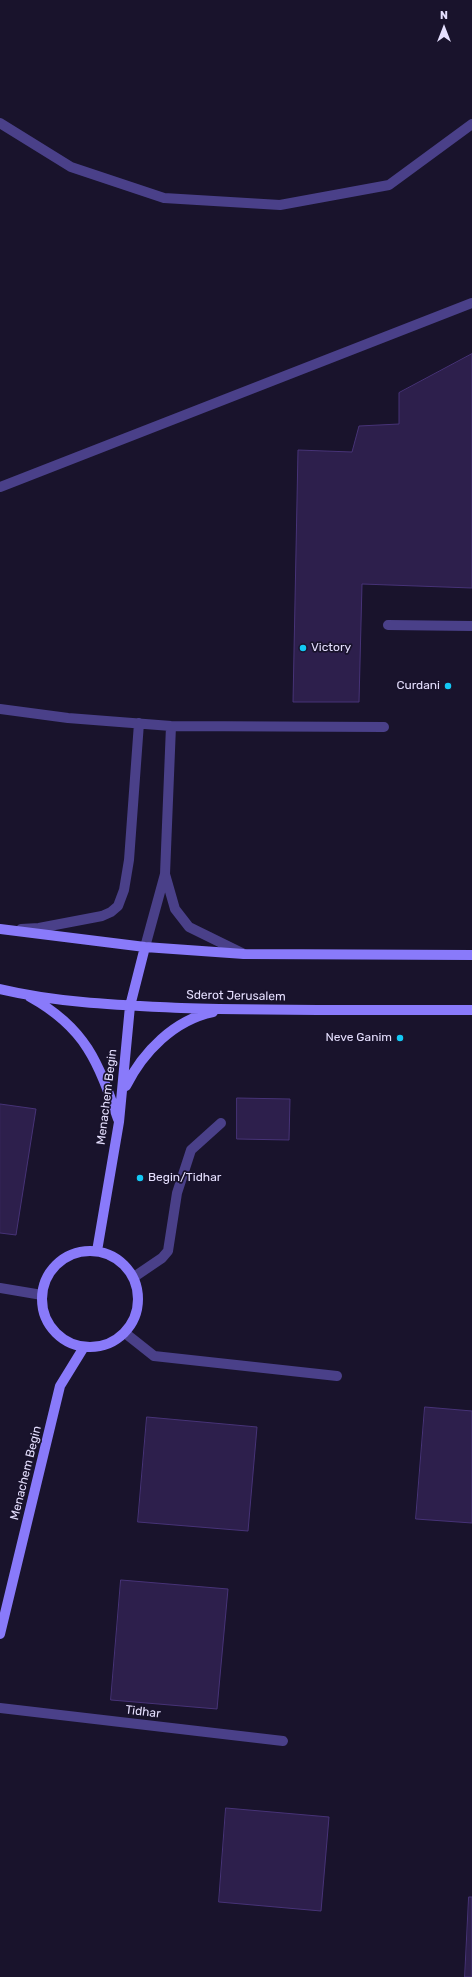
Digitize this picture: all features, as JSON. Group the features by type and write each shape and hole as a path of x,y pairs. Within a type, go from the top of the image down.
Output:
{"main road":[{"path":"0,929 145,947 244,954 469,955"},
{"name":"Menachem Begin","path":"97,1251 119,1122 130,1006 145,947"},
{"name":"Sderot Jerusalem","path":"0,989 26,995 130,1006 226,1009 472,1010"},
{"path":"26,995 48,1007 83,1041 95,1058 102,1072 119,1122"},
{"path":"123,1091 133,1071 157,1043 174,1029 204,1014 226,1009"},
{"path":"81,1251 97,1251 112,1255 125,1264 134,1277 139,1292 139,1307 134,1321 125,1333 112,1342 98,1346 84,1347 70,1343 48,1324 43,1310 42,1295 46,1280 54,1267 66,1257 81,1251"},
{"name":"Menachem Begin","path":"0,1634 60,1386 84,1347"}],"street":[{"path":"0,123 71,167 164,198 280,205 389,185 472,124"},
{"path":"0,487 472,303"},
{"path":"388,625 472,626"},
{"path":"0,709 68,718 171,726 384,727"},
{"path":"0,929 39,928 87,920 106,914 118,906 124,890 129,860 139,723"},
{"path":"145,947 165,874 171,726"},
{"path":"165,874 175,909 189,927 244,954"},
{"path":"134,1277 162,1258 168,1251 177,1193 191,1150 221,1123"},
{"path":"0,1288 42,1295"},
{"path":"125,1333 154,1356 337,1376"},
{"name":"Tidhar","path":"0,1708 283,1741"}],"building":[{"path":"472,354 472,588 362,584 359,702 293,702 298,450 352,452 359,426 399,424 399,393"},
{"path":"237,1098 290,1099 289,1140 237,1139"},
{"path":"0,1104 36,1109 16,1235 0,1233"},
{"path":"425,1407 472,1411 472,1523 416,1519"},
{"path":"147,1417 257,1427 248,1531 138,1522"},
{"path":"121,1580 228,1589 217,1709 111,1700"},
{"path":"226,1808 329,1817 321,1911 219,1902"},
{"path":"469,1897 472,1897 472,1977 465,1977"}],"place":[{"name":"Victory","path":"303,648"},
{"name":"Curdani","path":"448,686"},
{"name":"Neve Ganim","path":"400,1038"},
{"name":"Begin/Tidhar","path":"140,1178"}]}
